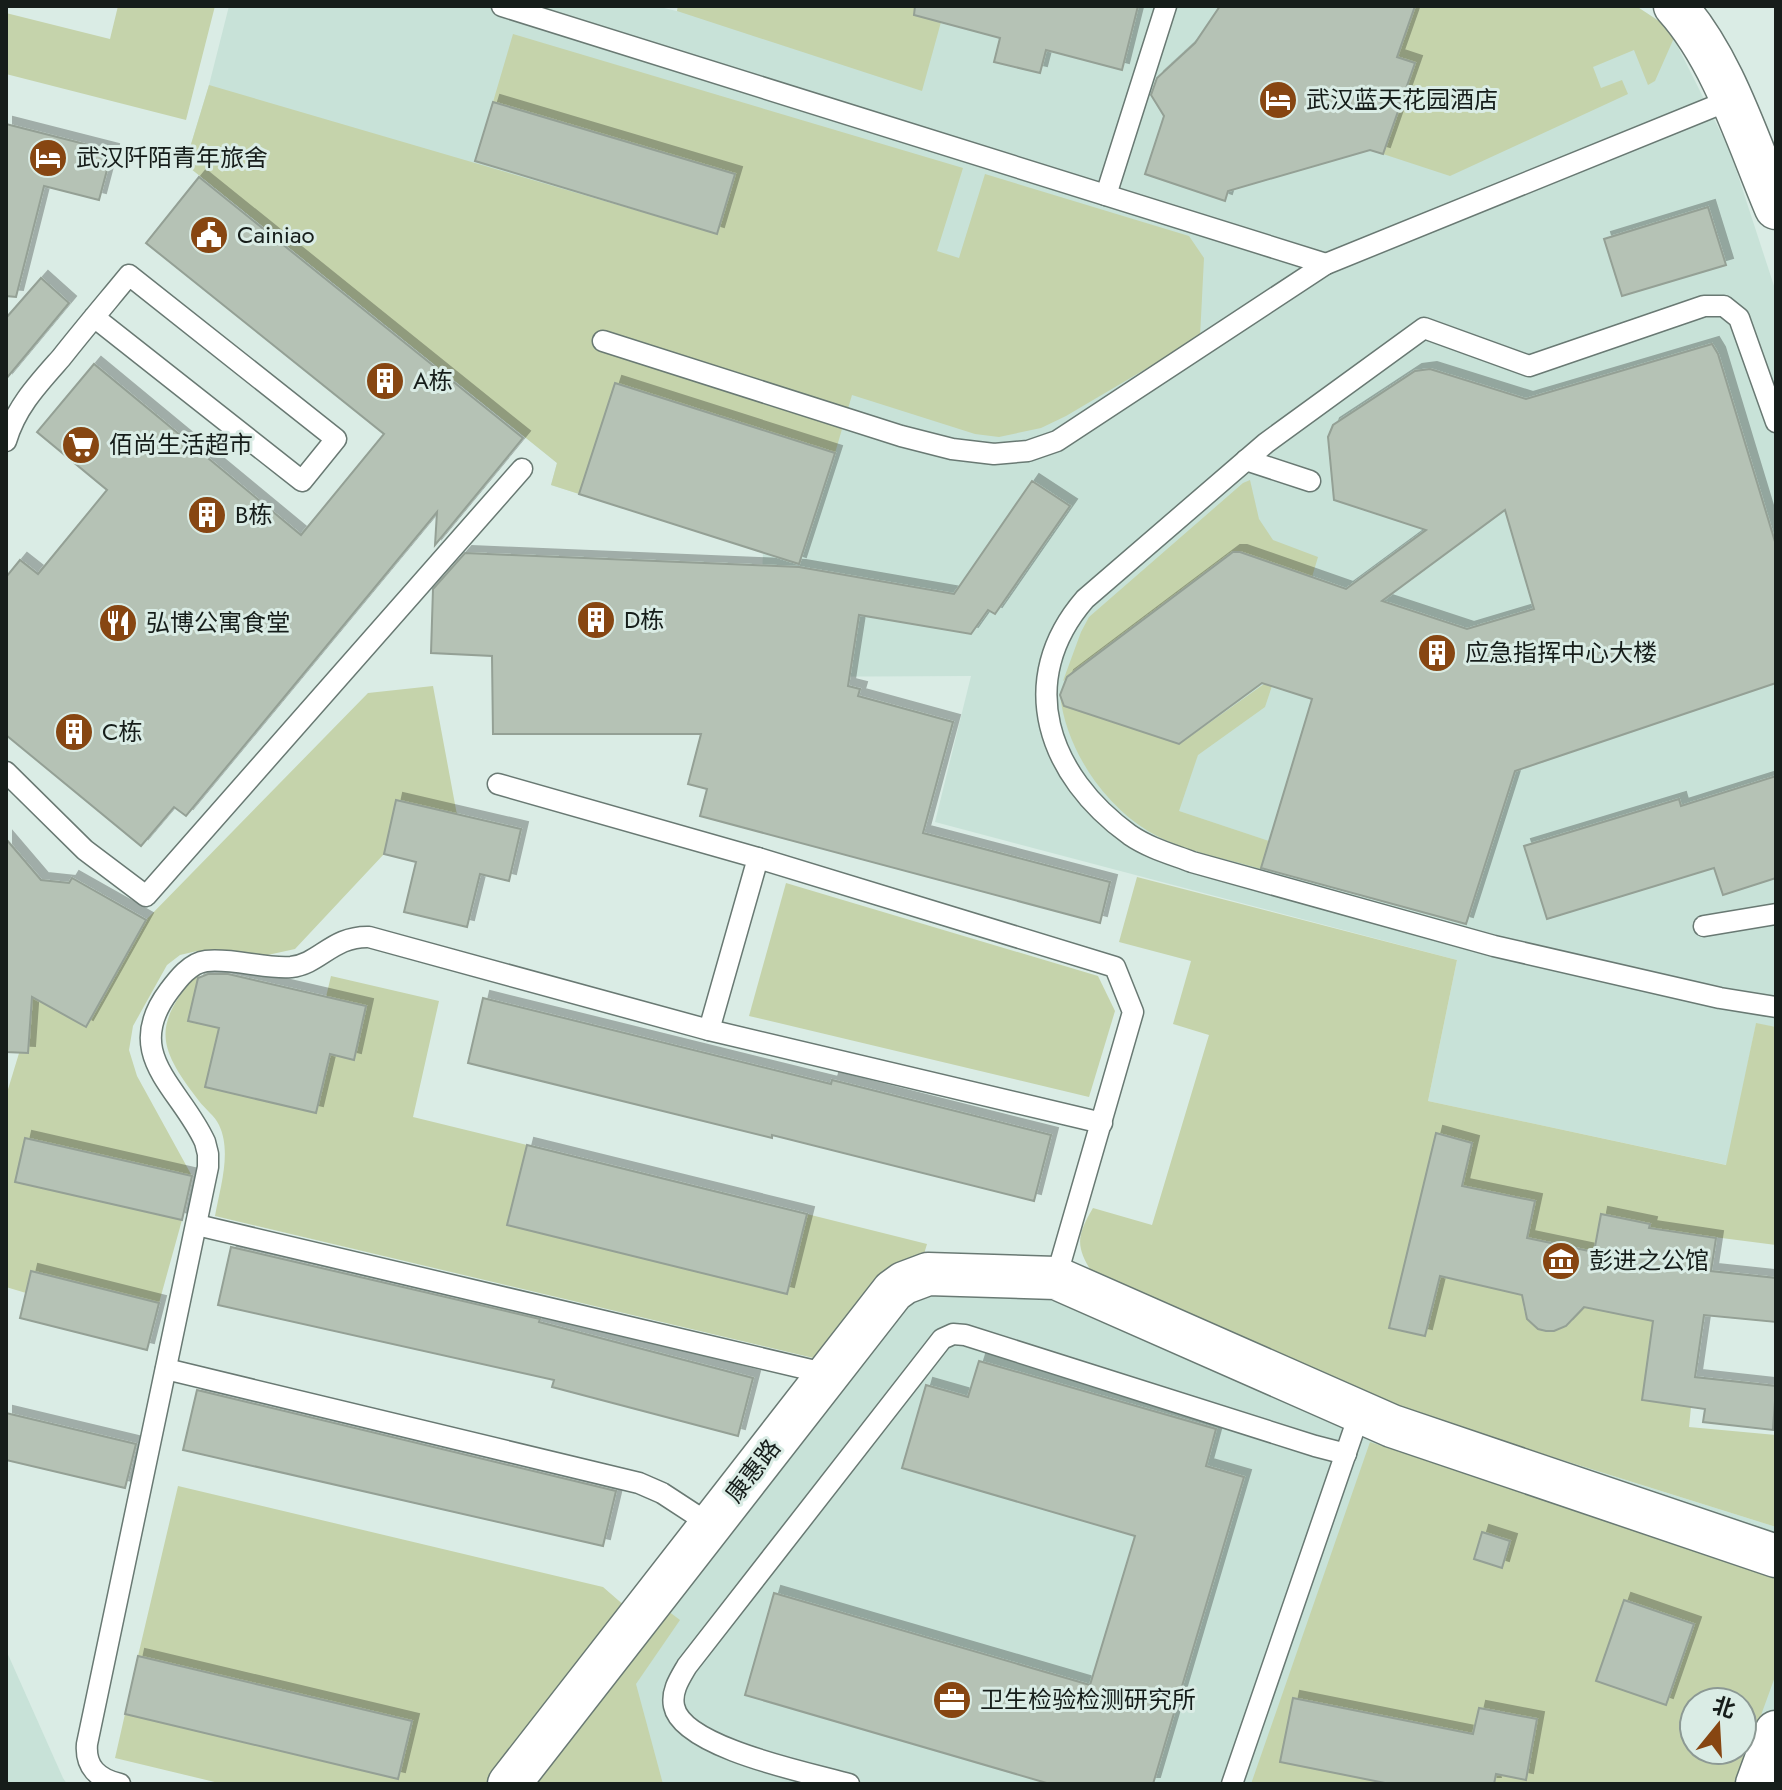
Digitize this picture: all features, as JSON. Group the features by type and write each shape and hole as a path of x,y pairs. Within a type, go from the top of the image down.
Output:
{"street":[{"path":"1675,6 1695,28 1776,208"},
{"name":"康惠路","path":"509,1784 893,1291 916,1277 928,1274 1056,1278"},
{"path":"1056,1278 1392,1426 1776,1556"},
{"path":"1757,1784 1776,1732"}],"lane":[{"path":"502,6 1326,264"},
{"path":"1106,195 1166,6"},
{"path":"603,341 901,436 966,451 994,454 1028,451 1057,441 1326,264 1730,100"},
{"path":"6,441 21,405 94,317 129,275 336,439 302,481 94,317"},
{"path":"1775,419 1739,318 1724,306 1704,306 1529,366 1424,328 1246,460 1085,599 1059,636 1047,674 1047,719 1064,759 1092,801 1132,836 1151,847 1192,862 1494,946 1720,998 1776,1007"},
{"path":"1246,460 1310,481"},
{"path":"6,772 85,850 146,896 522,469"},
{"path":"498,784 758,858 1115,967 1133,1012 1056,1278"},
{"path":"709,1030 758,858"},
{"path":"1704,926 1776,914"},
{"path":"120,1784 99,1776 91,1767 86,1755 87,1744 197,1225 208,1154 200,1131 157,1068 149,1035 154,1014 164,998 192,967 202,962 297,966 345,940 369,937 709,1030 1102,1123"},
{"path":"197,1225 828,1374"},
{"path":"849,1784 706,1740 680,1721 674,1706 675,1692 687,1666 942,1339 953,1334 965,1335 1346,1454"},
{"path":"166,1369 639,1483 662,1493 711,1525"},
{"path":"1232,1784 1360,1412"}],"shaded area":[{"path":"229,6 655,6 677,11 678,6 1636,6 1668,27 1730,151 1776,292 1776,1027 1756,1024 1727,1165 1428,1101 1457,960 935,822 971,676 758,677 763,552 551,485 557,463 185,164"},
{"path":"1016,1259 1406,1411 1776,1527 1776,1784 485,1784 870,1298"},
{"path":"6,1650 63,1778 67,1784 6,1784"}],"green space":[{"path":"118,6 215,6 186,120 6,74 6,13 110,39"},
{"path":"678,6 919,6 917,16 941,22 922,91 677,11"},
{"path":"1415,6 1636,6 1668,27 1674,38 1655,81 1648,85 1634,50 1593,67 1601,88 1622,80 1628,94 1450,176 1383,154 1414,63 1397,57"},
{"path":"513,34 963,168 937,251 959,258 985,174 1189,236 1204,258 1200,337 1066,416 1041,428 999,437 975,434 852,395 835,453 615,383 579,494 551,485 557,463 185,164 209,85 717,234 735,174 493,102"},
{"path":"1250,480 1259,519 1273,540 1318,557 1312,577 1240,552 1231,554 1063,681 1089,617"},
{"path":"1264,684 1272,686 1265,707 1198,755 1179,811 1269,841 1261,869 1174,844 1131,819 1102,790 1078,754 1070,735 1060,695 1063,705 1067,707 1181,743"},
{"path":"433,686 457,815 396,800 384,854 295,949 263,956 197,951 180,955 167,965 133,1026 129,1050 137,1076 192,1176 25,1138 15,1182 182,1220 159,1303 32,1271 26,1293 6,1287 6,1096 30,1017 32,986 86,1027 146,920 368,693"},
{"path":"1137,877 1457,960 1428,1101 1726,1165 1756,1023 1776,1027 1776,1245 1667,1231 1642,1399 1691,1407 1689,1427 1776,1435 1776,1527 1406,1411 1095,1277 1080,1243 1087,1218 1093,1208 1152,1225 1209,1035 1173,1024 1191,961 1119,942","holes":["1436,1134 1472,1143 1425,1336 1389,1327","1535,1201 1527,1238 1594,1252 1601,1215 1616,1313 1576,1305 1566,1326 1541,1329 1525,1313 1524,1295 1483,1286"]},
{"path":"786,883 1098,976 1115,1011 1089,1097 749,1016"},
{"path":"201,968 188,1021 219,1028 206,1087 316,1113 330,1054 354,1060 366,1007 326,997 331,976 439,1001 413,1117 527,1145 507,1225 787,1294 807,1214 927,1244 921,1264 822,1360 215,1216 224,1170 223,1136 217,1122 174,1064 167,1048 166,1034 175,1004"},
{"path":"1370,1442 1776,1577 1776,1674 1758,1724 1758,1686 1678,1686 1678,1766 1743,1766 1736,1784 1494,1784 1496,1774 1526,1780 1537,1719 1479,1708 1473,1734 1293,1698 1280,1762 1390,1784 1251,1784","holes":["1482,1532 1510,1541 1502,1567 1474,1559","1625,1600 1694,1624 1666,1705 1596,1681"]},
{"path":"178,1486 603,1587 626,1607 485,1784 223,1784 115,1758 125,1714 398,1779 412,1721 138,1656"},
{"path":"660,1605 680,1620 636,1684 663,1784 523,1784"}],"building":[{"path":"915,6 1138,6 1122,70 1046,50 1040,73 994,62 1000,38 914,15"},
{"name":"武汉蓝天花园酒店","path":"1220,6 1415,6 1397,57 1415,63 1383,154 1370,150 1228,191 1225,201 1145,174 1164,116 1151,95 1157,78 1195,43"},
{"path":"493,102 735,174 717,234 475,161"},
{"path":"6,124 112,151 99,200 44,186 16,297 6,296"},
{"path":"199,177 523,438 435,545 437,512 186,816 174,807 141,846 6,735 6,577 20,560 38,574 107,490 37,432 94,364 301,535 384,434 146,243"},
{"path":"1708,207 1726,265 1622,296 1604,239"},
{"path":"41,278 69,303 6,379 6,318"},
{"name":"应急指挥中心大楼","path":"1712,344 1718,354 1776,545 1776,683 1515,771 1466,924 1261,868 1312,699 1262,683 1179,744 1064,706 1060,695 1067,677 1233,552 1346,589 1426,530 1334,500 1328,437 1333,425 1415,371 1430,369 1526,399","holes":["1505,510 1534,609 1467,629 1382,601"]},
{"path":"615,383 835,453 799,564 579,494"},
{"path":"1032,481 1070,506 995,614 988,610 971,634 859,615 848,686 860,689 858,696 953,722 923,833 1110,882 1100,923 700,816 707,789 688,784 701,734 493,734 492,656 431,653 433,589 465,553 799,567 954,594"},
{"path":"1776,776 1776,878 1723,895 1714,868 1547,919 1524,846 1679,799 1681,806"},
{"path":"396,800 521,829 509,881 480,874 467,927 404,912 416,862 384,854"},
{"path":"6,839 41,880 69,883 72,878 146,920 86,1027 32,997 28,1053 6,1052"},
{"path":"208,974 228,974 366,1006 354,1060 330,1054 316,1113 205,1087 219,1028 188,1021 198,978"},
{"path":"483,998 1051,1135 1034,1201 468,1063"},
{"path":"1436,1133 1472,1143 1462,1186 1535,1201 1527,1238 1594,1252 1601,1214 1650,1224 1649,1228 1716,1238 1711,1271 1776,1278 1776,1322 1704,1315 1695,1377 1776,1386 1773,1430 1703,1422 1705,1409 1642,1400 1653,1321 1584,1307 1566,1326 1546,1331 1538,1329 1527,1319 1522,1295 1440,1276 1425,1336 1389,1328"},
{"path":"25,1138 192,1176 182,1220 15,1182"},
{"path":"527,1145 807,1214 787,1294 507,1225"},
{"path":"231,1247 540,1319 539,1322 753,1378 738,1436 552,1387 554,1380 218,1305"},
{"path":"31,1271 159,1303 147,1350 20,1318"},
{"path":"979,1361 1216,1429 1206,1466 1244,1477 1153,1784 1050,1784 745,1695 774,1593 1090,1685 1135,1536 902,1468 926,1385 968,1397"},
{"path":"197,1390 616,1491 603,1546 183,1450"},
{"path":"6,1413 136,1444 125,1488 6,1460"},
{"path":"1482,1532 1510,1541 1502,1568 1474,1559"},
{"path":"1624,1600 1694,1624 1666,1705 1596,1681"},
{"path":"138,1656 412,1721 398,1779 125,1714"},
{"path":"1293,1698 1473,1734 1479,1708 1537,1719 1526,1780 1496,1774 1494,1784 1390,1784 1280,1762"}],"place":[{"name":"武汉蓝天花园酒店","path":"1278,100"},
{"name":"武汉阡陌青年旅舍","path":"48,158"},
{"name":"Cainiao","path":"209,235"},
{"name":"A栋","path":"385,381"},
{"name":"佰尚生活超市","path":"81,445"},
{"name":"B栋","path":"207,515"},
{"name":"D栋","path":"596,620"},
{"name":"弘博公寓食堂","path":"118,623"},
{"name":"应急指挥中心大楼","path":"1437,653"},
{"name":"C栋","path":"74,732"},
{"name":"彭进之公馆","path":"1561,1261"},
{"name":"卫生检验检测研究所","path":"952,1700"}]}
